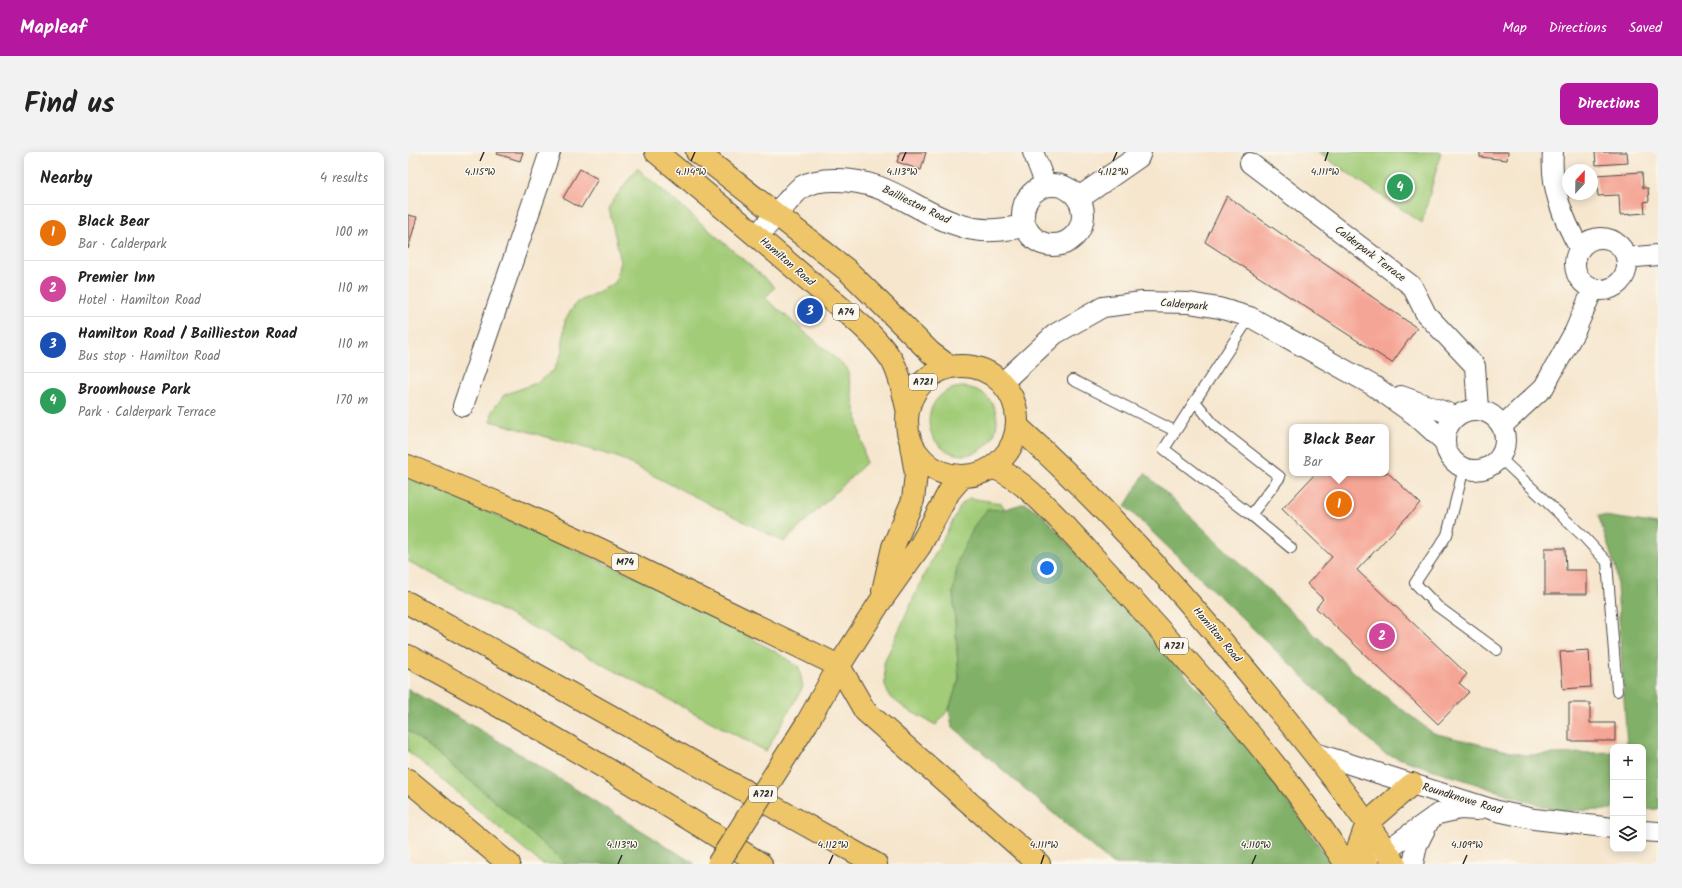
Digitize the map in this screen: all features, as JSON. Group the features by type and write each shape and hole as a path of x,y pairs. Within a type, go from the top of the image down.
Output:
{"main road":[{"name":"Hamilton Road","path":"656,152 757,236 878,342 891,359 897,371 907,408"},
{"name":"A74","path":"697,152 847,270 931,353 950,367"},
{"name":"A721","path":"880,602 893,547 913,500 916,474 911,444 907,432 906,420 907,408 913,394 924,380 938,371 960,365 985,371 1002,383 1009,392 1016,408 1017,426 1013,444 993,468 976,475 962,477 948,475 934,470 922,460 911,444"},
{"name":"Hamilton Road","path":"1017,426 1043,449 1165,574 1315,753 1390,858"},
{"name":"M74","path":"408,466 510,508 600,549 839,666"},
{"name":"A721","path":"993,468 1014,478 1059,520 1147,615 1219,697 1282,773 1333,845 1358,859"},
{"name":"A721","path":"718,864 807,723 839,666 880,602 920,546 949,492 962,477"},
{"path":"408,603 876,864"},
{"path":"408,656 526,722 672,808 761,864"},
{"path":"519,664 670,753 797,831 847,864"},
{"path":"839,666 865,711 1039,864"},
{"path":"408,780 509,864"},
{"path":"1358,859 1366,823 1412,784"}],"street":[{"path":"462,406 550,152"},
{"path":"1033,152 1046,185"},
{"path":"1079,198 1138,157 1140,152"},
{"path":"1552,152 1551,165 1558,203 1568,228 1580,249"},
{"name":"Calderpark Terrace","path":"1250,163 1412,286 1426,314 1475,366 1478,409"},
{"name":"Baillieston Road","path":"757,236 800,188 811,183 826,180 865,182 884,188 942,219 961,226 979,230 998,230 1025,226"},
{"path":"1046,185 1064,187 1072,191 1079,198 1084,216 1081,227 1072,239 1060,244 1048,245 1034,239 1025,226 1023,208 1030,195 1046,185"},
{"path":"1603,238 1612,241 1619,246 1626,258 1626,271 1623,279 1608,289 1593,289 1580,279 1576,272 1576,256 1580,249 1586,243 1595,239 1603,238"},
{"path":"1626,258 1658,255"},
{"path":"1502,426 1544,387 1575,331 1593,289"},
{"name":"Calderpark","path":"1002,383 1055,334 1103,306 1142,302 1190,303 1219,308 1250,317 1374,386 1415,415 1444,442"},
{"name":"Calderpark","path":"1374,386 1456,416"},
{"path":"1478,409 1489,412 1500,422 1506,434 1506,445 1500,458 1488,468 1478,470 1464,468 1459,466 1447,452 1444,442 1447,428 1456,416 1465,410 1478,409"},
{"name":"Roundknowe Road","path":"1315,753 1497,811 1534,818 1610,828"},
{"path":"1358,859 1390,858 1430,819 1438,814 1460,809 1497,811"},
{"path":"1413,864 1417,845 1430,819"},
{"path":"1646,831 1658,832"}],"lane":[{"path":"1250,317 1164,449 1251,515 1291,548"},
{"path":"1073,380 1175,431"},
{"path":"1195,401 1215,426 1280,476 1251,515"},
{"path":"1500,458 1584,537 1607,562 1617,691"},
{"path":"1464,468 1447,535 1415,583 1436,606 1498,650"}],"green space":[{"path":"1317,152 1441,152 1422,223"},
{"path":"637,168 775,287 765,298 847,368 866,463 784,542 617,457 491,421 492,411 504,395 536,383 554,370 562,352 565,320 576,303 615,283 621,262 609,209 614,199"},
{"path":"963,387 976,389 987,397 995,408 997,421 995,434 987,445 976,453 963,455 950,453 939,445 931,434 929,421 931,408 939,397 950,389"},
{"path":"1145,473 1356,674 1433,733 1524,755 1610,752 1610,810 1557,811 1383,753 1125,506"},
{"path":"408,478 435,488 669,592 776,652 799,667 803,687 766,751 408,561"},
{"path":"969,498 1001,503 1005,509 953,592 959,679 949,709 936,725 906,709 889,696 885,685 884,663 925,573 961,505"},
{"path":"1025,503 1042,514 1250,747 1332,864 1112,864 952,726 949,709 959,679 953,592 958,560 976,523 987,510 1005,509"},
{"path":"1598,515 1658,524 1658,809 1646,810 1646,744 1627,744 1616,570"},
{"path":"408,689 489,735 695,864 566,864 491,798 408,730"},
{"path":"408,730 491,798 566,864 542,864 408,751"}],"building":[{"path":"498,152 523,152 520,161 497,154"},
{"path":"900,152 926,152 921,170 897,162"},
{"path":"1480,152 1508,152 1507,160 1480,157"},
{"path":"1595,152 1627,152 1628,163 1596,164"},
{"path":"580,169 598,179 581,208 563,198"},
{"path":"1642,172 1643,188 1648,188 1649,201 1644,202 1645,213 1620,215 1619,195 1598,196 1598,175"},
{"path":"1227,196 1417,328 1392,363 1205,242"},
{"path":"408,215 417,217 408,249"},
{"path":"1389,474 1420,503 1357,570 1467,674 1459,683 1469,692 1438,724 1316,608 1323,599 1307,584 1332,557 1282,509 1313,476 1389,476"},
{"path":"1545,548 1565,548 1566,570 1587,570 1587,594 1545,594"},
{"path":"1589,650 1591,687 1563,689 1560,652"},
{"path":"1569,703 1590,703 1590,723 1615,723 1615,741 1569,741"}],"place":[{"name":"Broomhouse Park","path":"1400,187"},
{"name":"Hamilton Road / Baillieston Road","path":"810,311"},
{"name":"Black Bear","path":"1339,504"},
{"name":"Premier Inn","path":"1382,636"}]}
